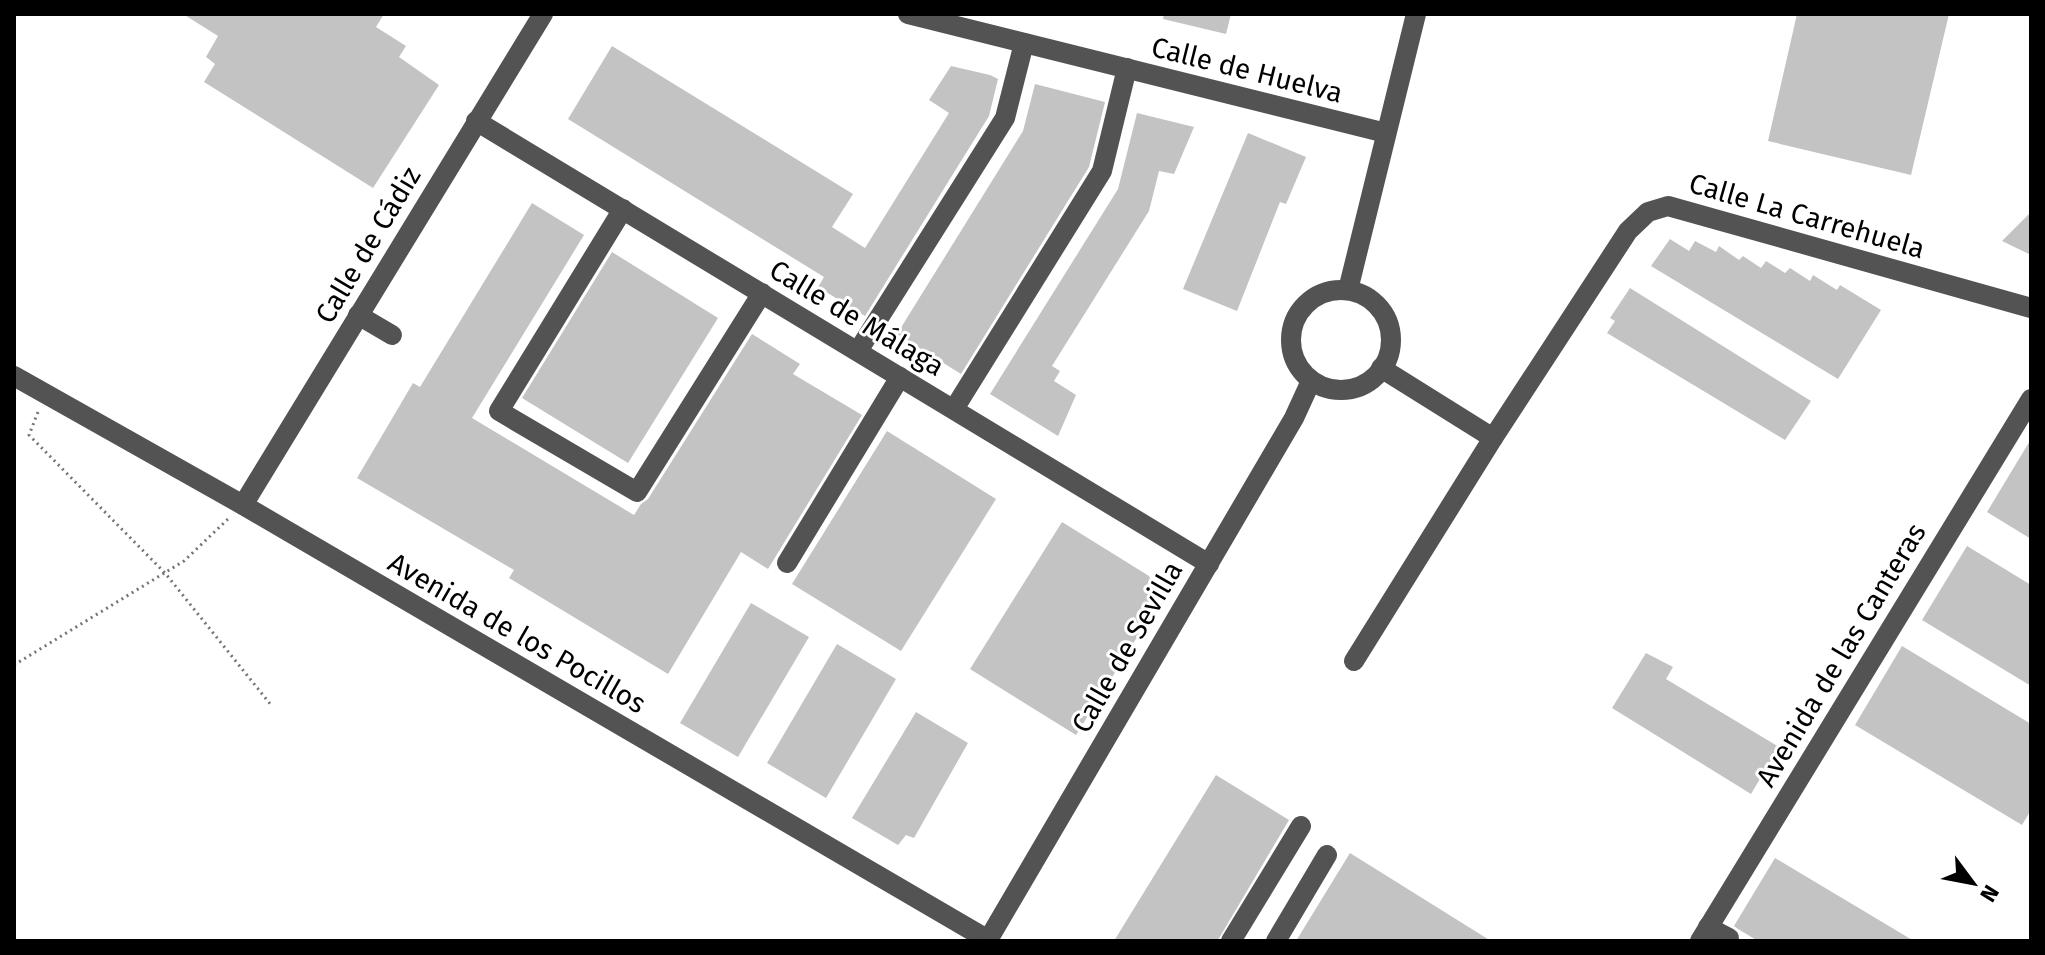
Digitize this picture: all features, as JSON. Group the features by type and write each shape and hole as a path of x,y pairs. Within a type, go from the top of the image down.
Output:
{"street":[{"name":"Calle de Cádiz","path":"243,505 543,14"},
{"name":"Calle de Huelva","path":"908,14 1386,133"},
{"path":"1348,290 1416,14"},
{"path":"858,351 1005,118 1024,43"},
{"path":"954,409 1102,171 1127,68"},
{"name":"Calle de Málaga","path":"476,121 1209,564"},
{"name":"Calle La Carrehuela","path":"1354,661 1493,438 1628,231 1648,212 1668,206 2031,308"},
{"path":"623,209 499,411 637,492 762,293"},
{"path":"1348,290 1375,303 1389,329 1390,344 1381,368 1368,382 1355,388 1324,388 1311,381 1299,369 1292,354 1290,337 1294,321 1303,307 1316,296 1348,290"},
{"path":"358,315 392,335"},
{"path":"1381,368 1493,438"},
{"name":"Avenida de los Pocillos","path":"14,376 243,505 989,940"},
{"path":"787,563 900,377"},
{"name":"Calle de Sevilla","path":"989,940 1294,418 1311,381"},
{"name":"Avenida de las Canteras","path":"1704,934 2031,399"},
{"path":"1231,941 1301,826"},
{"path":"1276,941 1327,855"},
{"path":"1704,934 1729,938"}],"path":[{"path":"45,394 29,435 165,573 271,705"},
{"path":"14,665 184,561 243,505"}],"building":[{"path":"183,14 384,14 376,27 406,46 399,57 439,85 373,188 204,82 215,64 206,57 218,36"},
{"path":"1164,14 1231,14 1226,34 1163,19"},
{"path":"1797,14 1949,14 1911,175 1768,141"},
{"path":"612,46 853,194 832,227 865,248 949,113 929,100 951,66 998,79 989,116 865,316 818,287 824,277 568,119"},
{"path":"1035,84 1105,102 1089,167 961,374 897,334 1023,131"},
{"path":"1137,113 1194,127 1174,174 1159,171 1149,211 1052,366 1060,371 1054,381 1076,395 1058,436 990,394 1118,189"},
{"path":"1248,133 1306,157 1286,204 1280,202 1237,311 1183,289"},
{"path":"532,203 584,235 472,418 634,515 648,499 752,334 800,364 793,374 862,415 768,569 741,552 668,674 509,578 514,570 357,478 413,383 420,387"},
{"path":"2031,212 2031,255 2002,241"},
{"path":"1670,239 1689,251 1695,241 1716,252 1719,246 1739,260 1743,256 1761,268 1766,261 1785,273 1790,268 1810,281 1813,275 1837,290 1840,285 1881,310 1838,379 1651,266"},
{"path":"612,252 718,318 628,463 522,398"},
{"path":"1630,288 1811,401 1785,440 1607,333 1615,321 1610,318"},
{"path":"887,431 996,499 901,651 792,584"},
{"path":"2031,439 2031,539 1987,512"},
{"path":"1062,522 1149,576 1156,593 1134,630 1139,634 1076,735 970,669"},
{"path":"1967,546 2031,585 2031,686 1922,620"},
{"path":"751,603 809,637 738,757 680,723"},
{"path":"837,644 896,679 826,798 767,763"},
{"path":"1902,646 2031,724 2031,810 2022,825 1855,725"},
{"path":"1646,653 1673,667 1666,679 1779,747 1751,794 1612,708"},
{"path":"916,712 968,743 914,838 906,835 898,845 852,818"},
{"path":"1216,775 1289,820 1218,940 1114,941"},
{"path":"1350,853 1491,941 1296,941"},
{"path":"1775,858 1914,941 1758,941 1734,926"}]}
